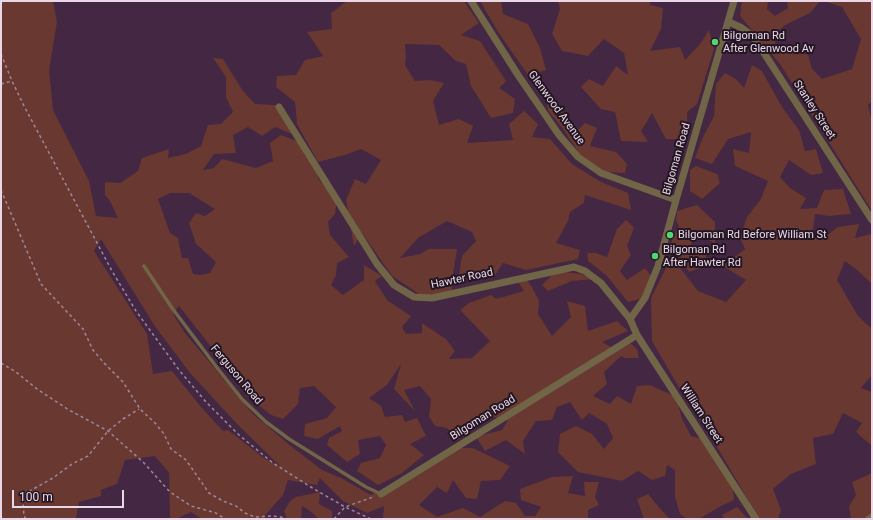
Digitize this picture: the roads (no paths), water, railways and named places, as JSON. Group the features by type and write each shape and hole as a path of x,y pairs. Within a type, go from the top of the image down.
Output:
{"street":[{"name":"Glenwood Avenue","path":"471,1 518,75 555,129 578,157 601,172 676,200"},
{"name":"Bilgoman Road","path":"630,319 645,298 658,266 734,1"},
{"name":"Stanley Street","path":"729,22 742,28 753,36 872,220"},
{"name":"Hawter Road","path":"279,107 377,264 394,286 414,297 432,298 574,266 585,271 601,283 630,319"},
{"name":"William Street","path":"630,319 637,335 756,519"},
{"name":"Bilgoman Road","path":"381,494 637,335"}],"lane":[{"name":"Ferguson Road","path":"144,266 172,308 242,399 266,422 289,439 360,484 381,494"}],"place":[{"name":"Bilgoman Rd After Glenwood Av","path":"715,42"},
{"name":"Bilgoman Rd Before William St","path":"670,235"},
{"name":"Bilgoman Rd After Hawter Rd","path":"655,256"}]}
